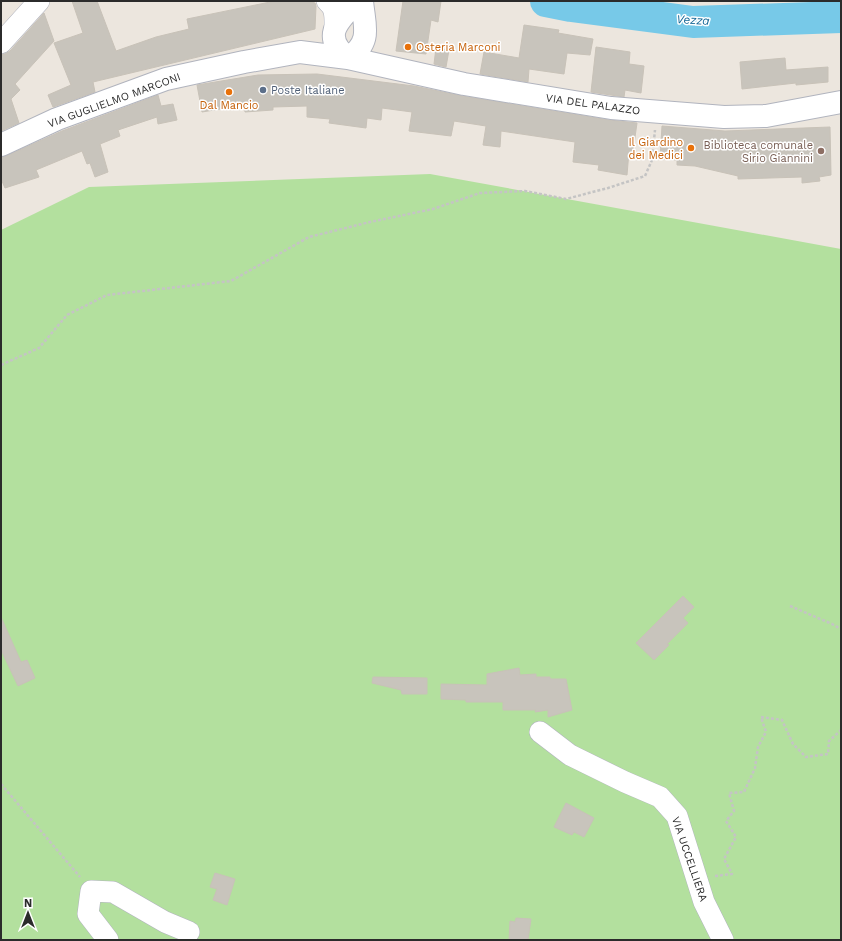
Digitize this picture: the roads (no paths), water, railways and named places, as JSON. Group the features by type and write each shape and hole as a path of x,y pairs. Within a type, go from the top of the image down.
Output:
{"main road":[{"path":"300,52 318,42 335,27 339,20 357,1"},
{"path":"335,27 334,34 337,46 348,58 355,54 364,44 366,35 362,1"},
{"name":"VIA DEL PALAZZO","path":"300,52 348,58 464,84 612,108 724,117 766,116 841,102"},
{"name":"VIA GUGLIELMO MARCONI","path":"1,145 57,119 166,79 244,62 300,52"}],"street":[{"path":"1,43 39,1"},
{"path":"327,1 331,4 334,11 335,27"},
{"name":"VIA UCCELLIERA","path":"540,732 570,755 625,782 660,797 677,816 704,902 723,940"},
{"path":"108,940 88,914 92,891 113,892 165,922 189,932"}],"waterway":[{"name":"Vezza","path":"546,1 571,6 693,22 841,17"}],"place":[{"name":"Osteria Marconi","path":"408,47"},
{"name":"Poste Italiane","path":"263,90"},
{"name":"Dal Mancio","path":"229,92"},
{"name":"Il Giardino dei Medici","path":"691,148"},
{"name":"Biblioteca comunale Sirio Giannini","path":"821,151"}]}
